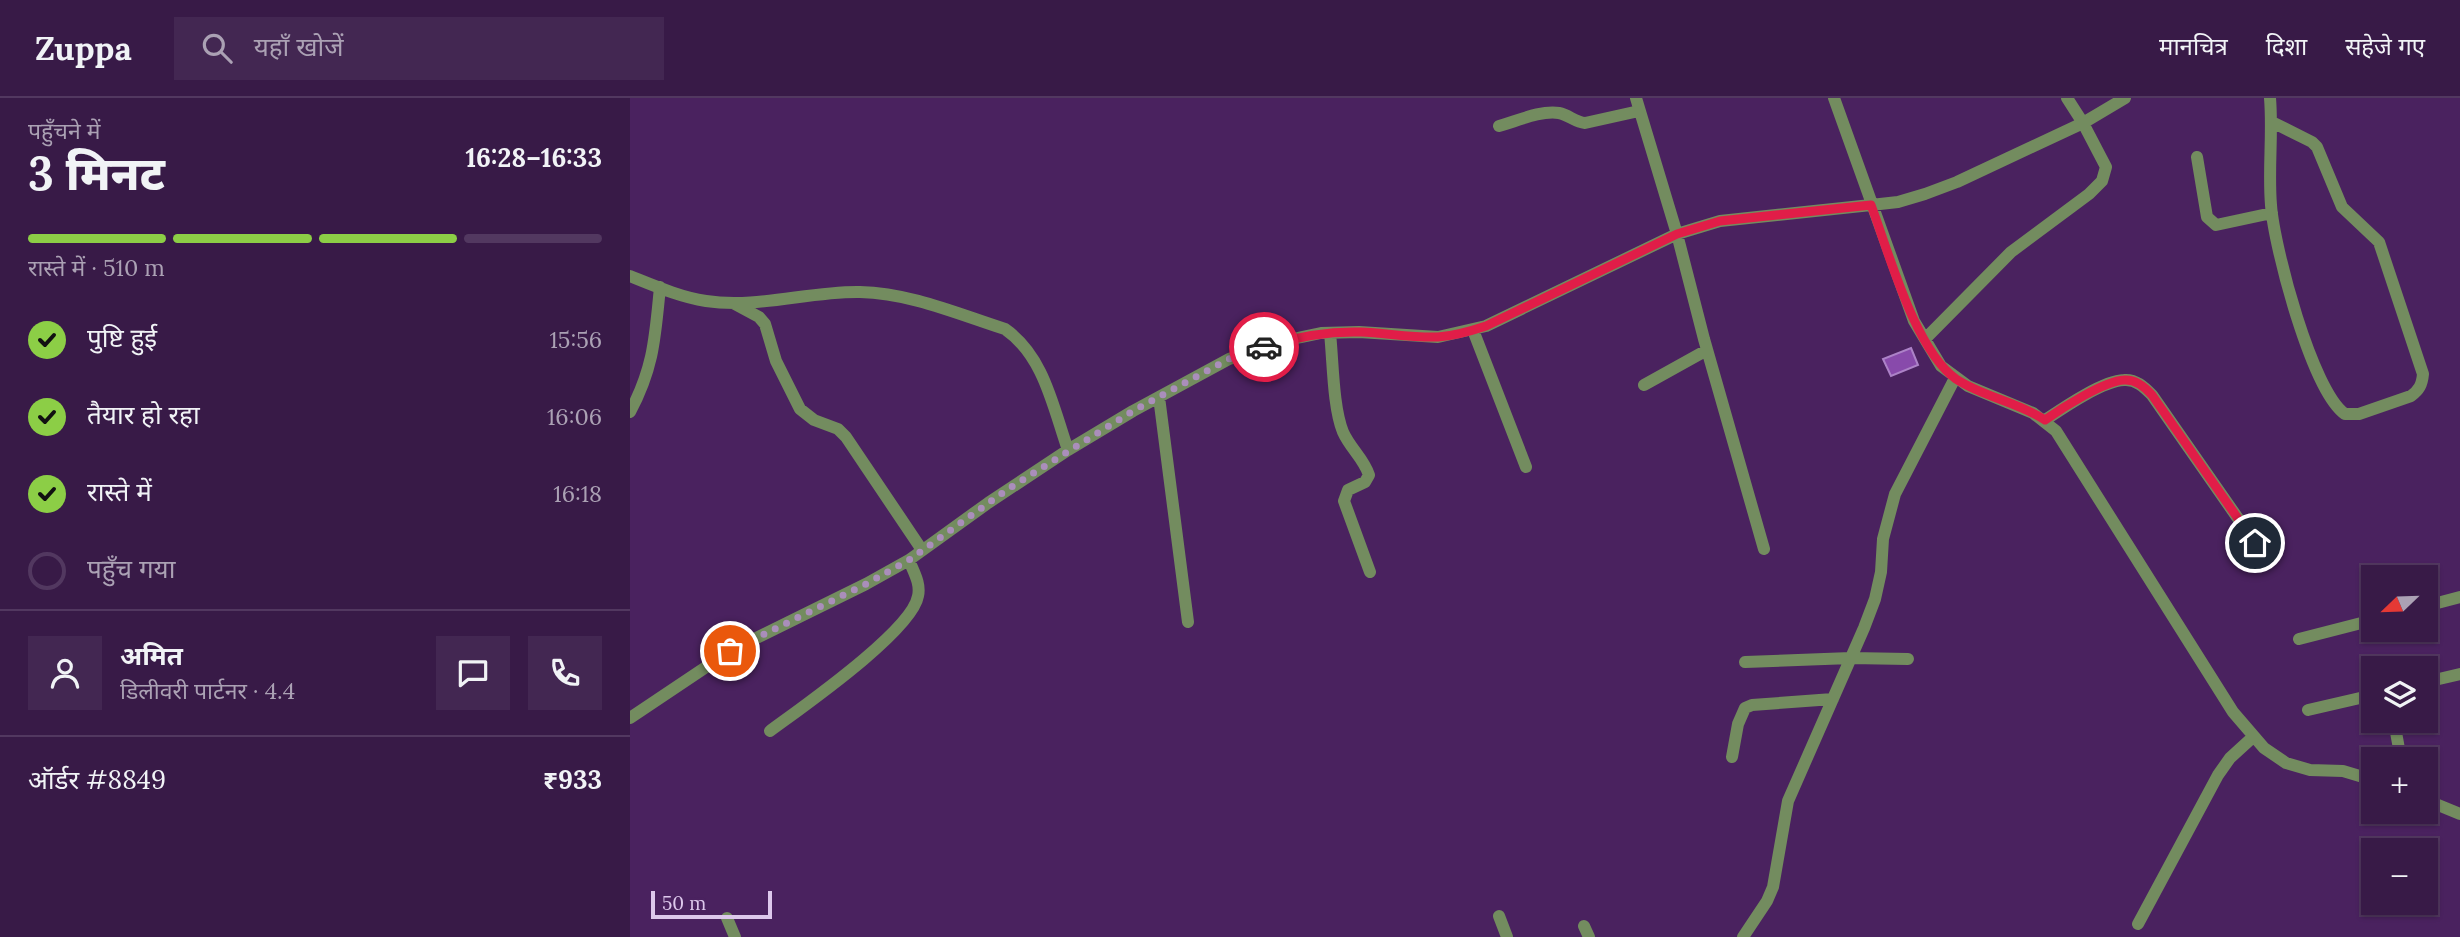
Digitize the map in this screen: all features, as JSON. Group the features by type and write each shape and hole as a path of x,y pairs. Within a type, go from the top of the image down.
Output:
{"street":[{"path":"1834,98 1914,321 1941,366 1968,386 2034,413 2056,431 2233,712 2253,737 2286,763 2310,770 2343,771 2361,776"},
{"path":"1925,339 2011,252 2102,181 2106,167 2067,98"},
{"path":"630,718 730,651 909,560 1068,450 1229,359 1283,341 1330,333 1438,337 1473,330 1591,277 1677,234 1720,221 1898,202 1926,194 2083,123 2125,98"},
{"path":"2270,98 2272,213 2296,316 2307,348 2339,410 2345,414 2359,414 2411,396 2422,383 2423,374 2379,242 2373,233 2342,207 2317,147 2272,122"},
{"path":"1499,126 1547,113 1557,113 1585,123 1638,104 1764,548"},
{"path":"2197,157 2210,222 2216,225 2272,213"},
{"path":"631,277 687,298 733,303 849,293 891,295 1005,329 1018,338 1040,370 1068,450"},
{"path":"630,412 649,371 660,287"},
{"path":"733,303 759,317 765,324 776,361 800,409 814,420 838,429 846,437 922,550"},
{"path":"1473,330 1526,467"},
{"path":"1330,333 1339,419 1348,441 1367,467 1369,475 1365,482 1348,490 1344,501 1370,572"},
{"path":"1644,385 1707,350"},
{"path":"1743,937 1773,887 1788,801 1875,599 1881,572 1883,539 1895,494 1955,378"},
{"path":"2045,420 2070,402 2113,383 2135,381 2152,395 2267,560"},
{"path":"1159,397 1188,622"},
{"path":"770,731 870,654 913,608 918,597 918,581 909,560"},
{"path":"2438,603 2460,597"},
{"path":"2299,639 2361,623"},
{"path":"1745,662 1908,659"},
{"path":"2438,679 2460,674"},
{"path":"2308,710 2361,698"},
{"path":"1732,757 1741,713 1745,708 1758,704 1833,699"},
{"path":"2138,925 2218,775 2230,758 2253,737"},
{"path":"2438,805 2460,814"},
{"path":"1499,916 1507,937"},
{"path":"727,918 735,937"}],"building":[{"path":"1911,348 1918,365 1891,376 1883,359"}],"way so far":[{"path":"730,651 909,560 966,518 1068,450 1229,359 1264,347"}],"route":[{"path":"1264,347 1321,334 1359,332 1438,337 1461,333 1486,326 1677,234 1720,221 1871,205 1914,321 1941,366 1968,386 2045,420 2070,402 2113,383 2135,381 2152,395 2255,543"}]}
